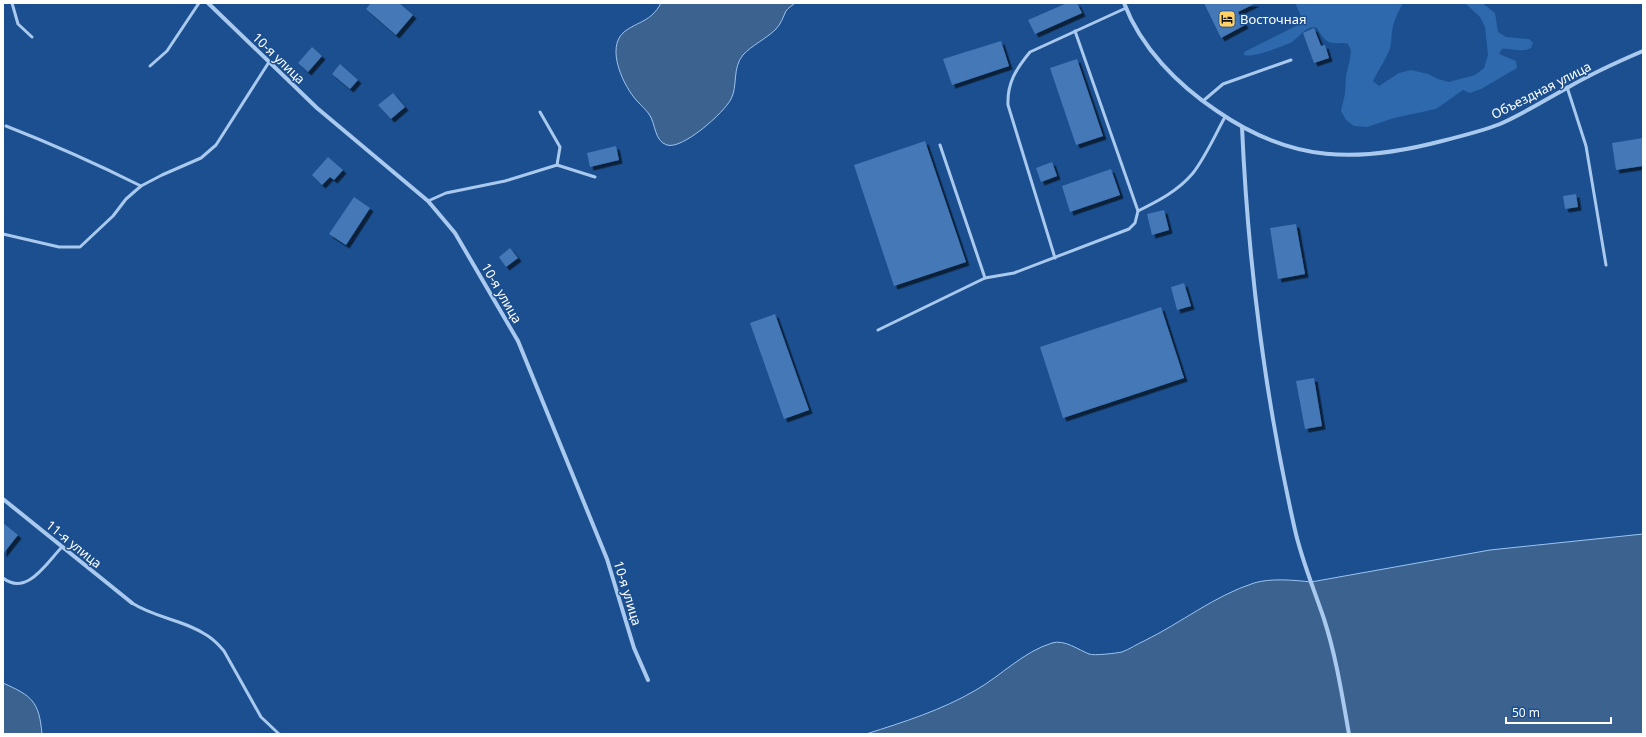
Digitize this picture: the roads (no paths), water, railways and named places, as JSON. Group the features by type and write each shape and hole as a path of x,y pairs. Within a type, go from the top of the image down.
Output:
{"street":[{"name":"10-я улица","path":"208,3 317,108 428,201 455,233 518,341 607,559 634,648 648,680"},
{"name":"Объездная улица","path":"1124,3 1145,41 1159,60 1178,80 1203,101 1242,127 1279,143 1303,151 1331,155 1366,155 1416,148 1486,129 1500,124 1567,87 1643,51"},
{"path":"1242,127 1246,201 1253,274 1275,433 1301,555 1324,620 1336,662 1350,734"},
{"name":"11-я улица","path":"3,499 132,604"}],"lane":[{"path":"12,3 18,24 32,37"},
{"path":"150,66 167,51 199,3"},
{"path":"1055,258 1008,105 1007,92 1010,82 1030,52 1126,8"},
{"path":"878,330 985,278 1014,273 1055,258 1129,230 1134,223 1138,211 1075,32"},
{"path":"1203,101 1223,84 1291,60"},
{"path":"3,234 59,247 80,247 113,216 126,199 141,186 162,175 202,158 216,145 269,62"},
{"path":"1567,87 1586,146 1606,265"},
{"path":"540,112 560,146 557,165"},
{"path":"1138,211 1173,192 1193,173 1225,117"},
{"path":"6,126 49,142 100,165 141,186"},
{"path":"940,145 985,278"},
{"path":"428,201 446,193 505,181 557,165 595,177"},
{"path":"3,578 15,584 32,580 62,547"},
{"path":"132,604 144,610 196,629 217,643 224,651 261,717 279,734"}],"place":[{"name":"Восточная","path":"1227,19"}]}
